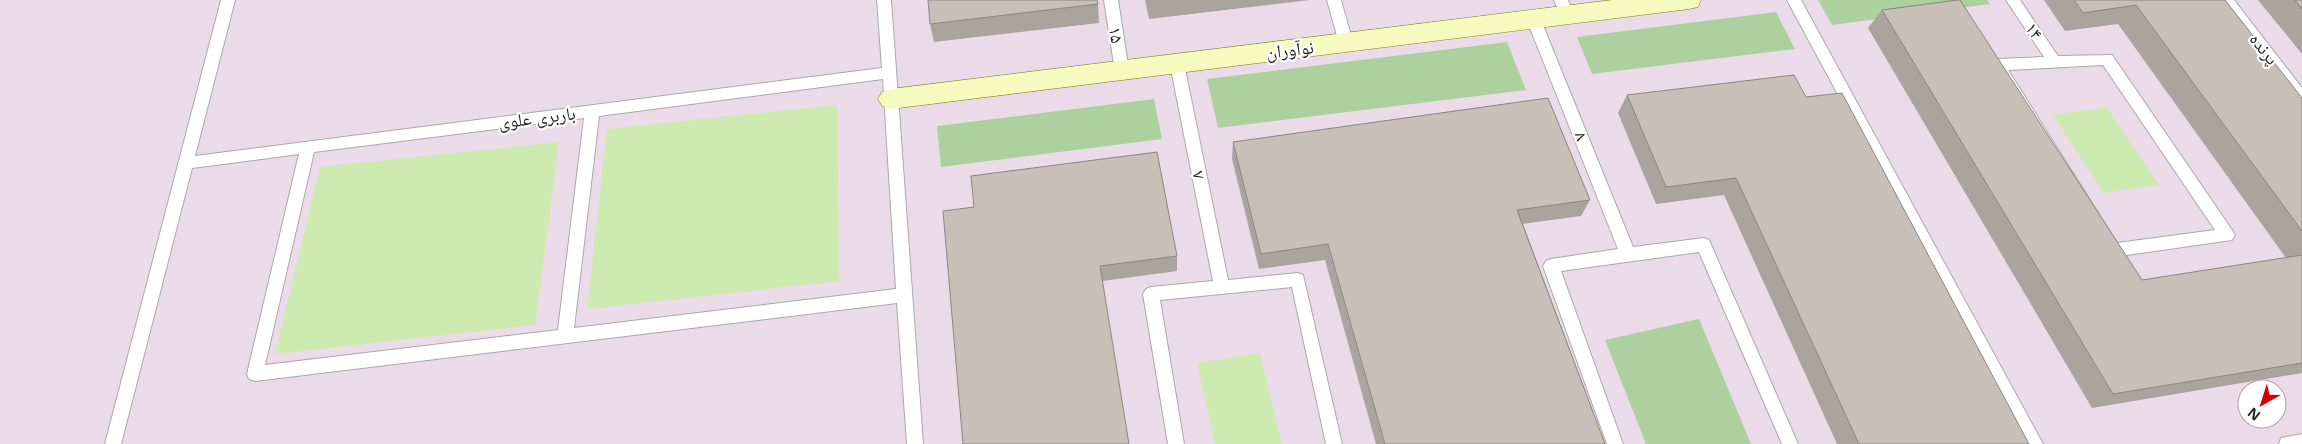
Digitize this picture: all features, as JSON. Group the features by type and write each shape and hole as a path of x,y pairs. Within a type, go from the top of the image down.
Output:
{"street":[{"name":"نوآوران","path":"891,99 1533,18 1564,8 1689,0"}],"lane":[{"path":"113,444 184,163 228,0"},
{"path":"884,0 905,294 913,444"},
{"name":"۱۵","path":"1111,0 1122,71"},
{"path":"1334,0 1346,42"},
{"path":"1794,0 2035,444"},
{"name":"۱۴","path":"2013,0 2055,63"},
{"name":"پرنده","path":"2226,0 2302,98"},
{"name":"۸","path":"1533,18 1628,254"},
{"path":"2107,59 2228,234 2113,250 1998,65 2055,63 2107,59"},
{"name":"۷","path":"1177,64 1222,287"},
{"name":"باربری علوی","path":"184,163 889,73"},
{"path":"566,336 592,111"},
{"path":"308,147 255,374 905,294"},
{"path":"1615,444 1551,266 1704,245 1790,444"},
{"path":"1176,444 1151,294 1298,280 1334,444"},
{"path":"2287,444 2302,442"}],"shaded area":[{"path":"0,0 2302,0 2302,444 0,444"}],"green space":[{"path":"1818,0 1987,0 1990,4 1832,25"},
{"path":"1776,12 1795,49 1592,74 1577,37"},
{"path":"1507,42 1526,90 1218,128 1207,79"},
{"path":"1154,99 1162,139 941,167 937,126"},
{"path":"837,105 839,281 587,309 607,129"},
{"path":"2106,107 2159,185 2104,193 2053,115"},
{"path":"559,142 535,325 275,354 320,167"},
{"path":"1699,319 1751,444 1646,444 1605,340"},
{"path":"1260,353 1282,444 1215,444 1197,363"}],"building":[{"path":"928,0 1097,0 1098,4 930,24"},
{"path":"1960,0 2142,280 2302,255 2302,363 2113,394 1882,10"},
{"path":"2074,0 2225,0 2302,98 2302,231 2136,5 2083,13"},
{"path":"2295,0 2302,0 2302,9"},
{"path":"1794,75 1806,97 1842,93 2029,444 1859,444 1736,178 1666,187 1627,95"},
{"path":"1548,98 1590,200 1517,210 1605,444 1385,444 1328,244 1261,254 1233,142"},
{"path":"1157,152 1177,256 1100,266 1129,444 963,444 943,211 974,207 971,176"}]}
